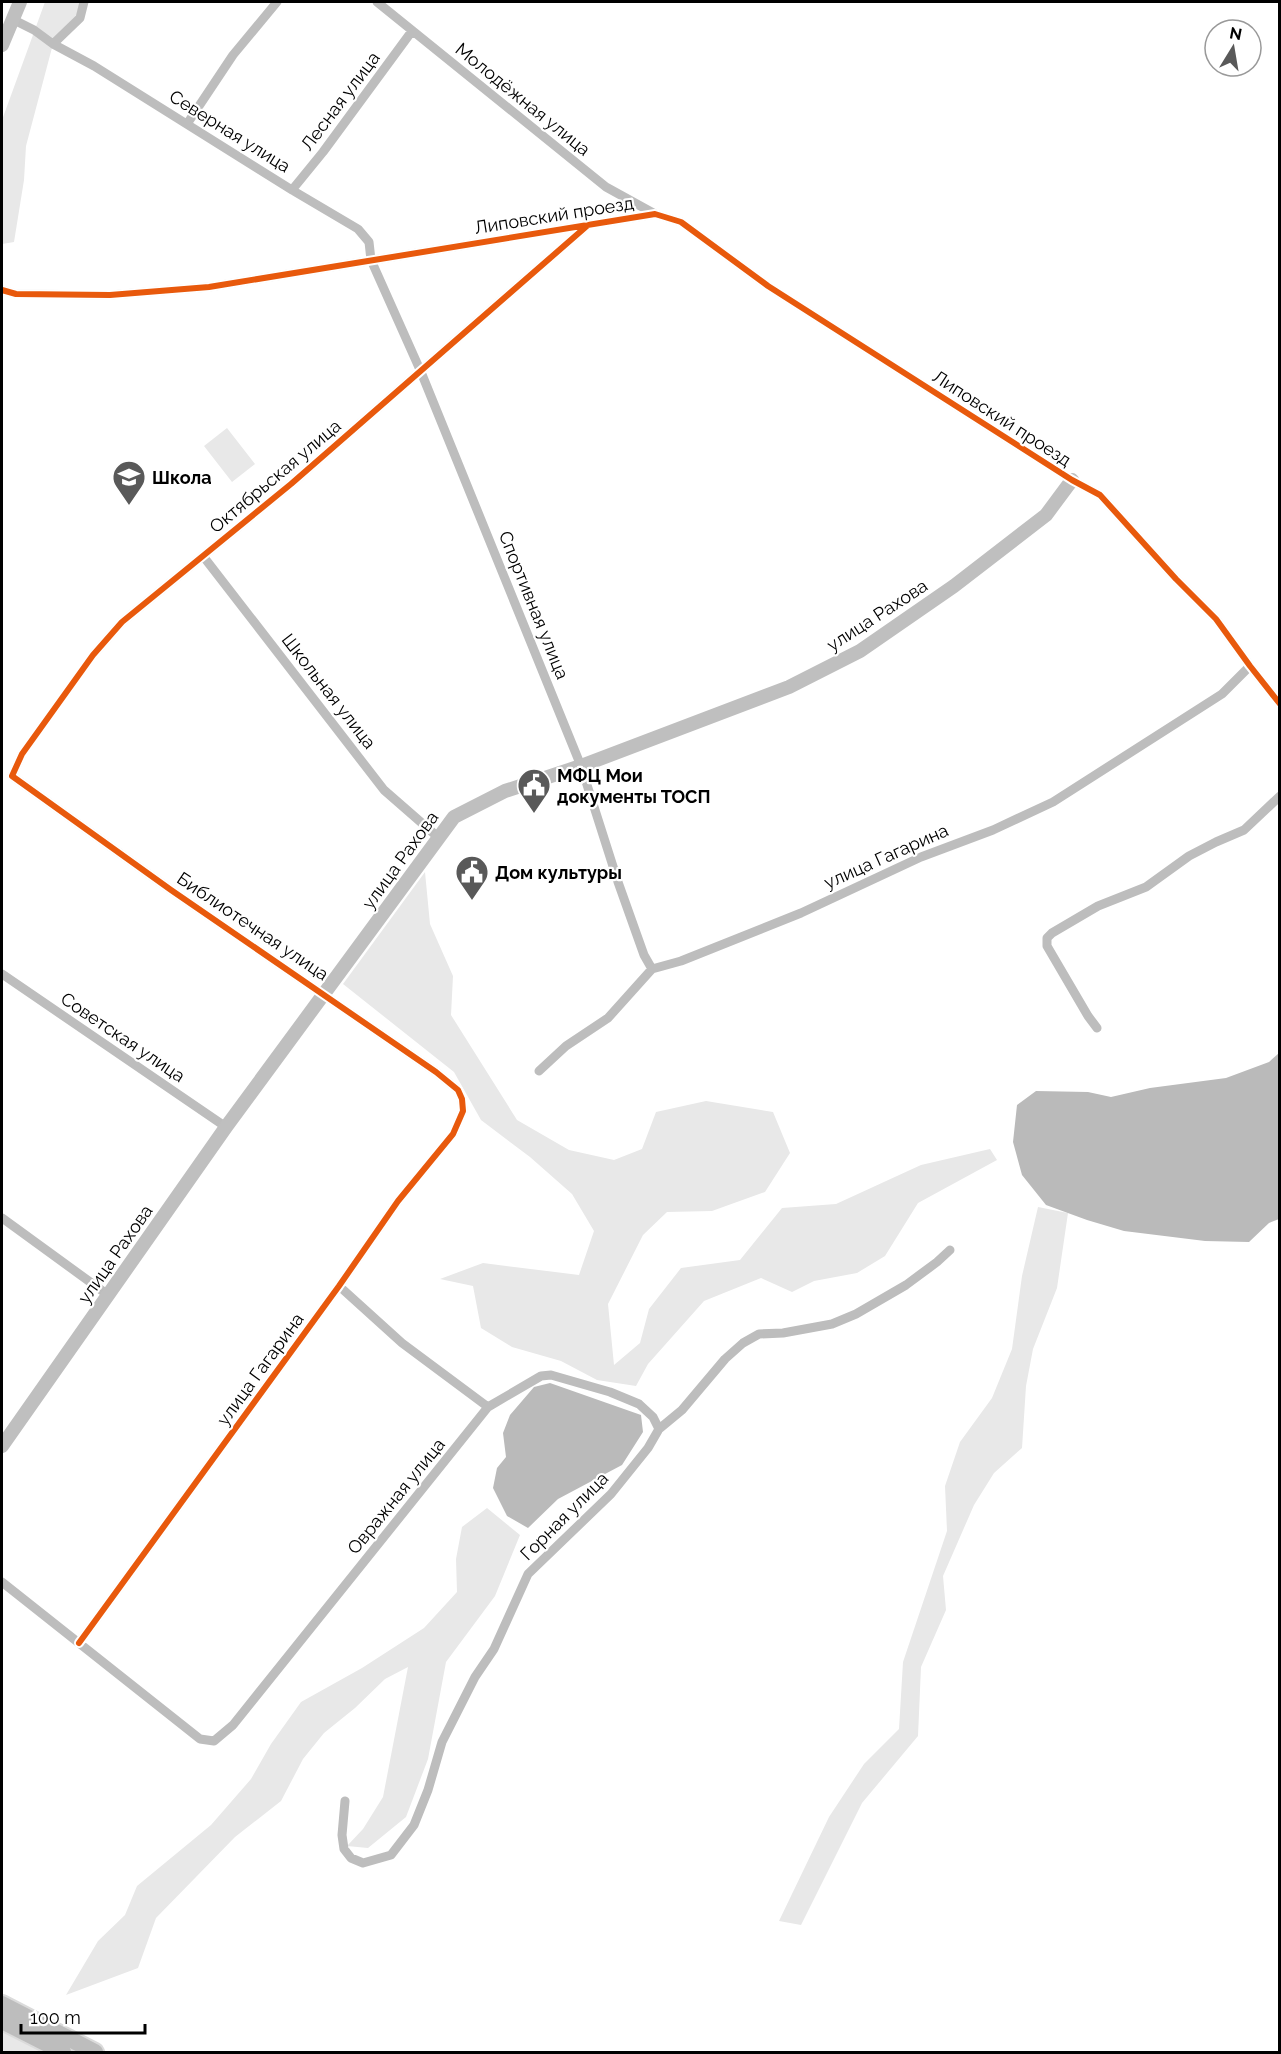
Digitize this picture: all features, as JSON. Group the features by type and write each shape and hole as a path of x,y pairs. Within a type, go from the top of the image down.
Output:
{"highway":[{"path":"4,2011 63,2052"},
{"path":"4,2011 95,2052"}],"street":[{"path":"2,45 19,2"},
{"path":"53,44 80,18 84,2"},
{"path":"187,123 233,55 277,2"},
{"name":"Молодёжная улица","path":"377,2 606,187 655,214"},
{"name":"Северная улица","path":"12,19 94,66 358,229 369,242 370,260"},
{"name":"Лесная улица","path":"292,190 323,152 412,31"},
{"name":"Липовский проезд","path":"2,290 16,294 110,295 209,287 655,214 681,222 768,286 1072,480 1100,495 1176,579 1216,619 1280,704"},
{"name":"Октябрьская улица","path":"12,776 22,754 104,642 122,622 291,484 588,225"},
{"name":"Спортивная улица","path":"370,260 421,372 581,766 618,882 644,955 652,969"},
{"name":"улица Рахова","path":"2,1446 226,1127 454,817 505,791 581,766 789,687 860,651 954,586 1046,515 1072,480"},
{"name":"Школьная улица","path":"203,556 384,790 439,838"},
{"name":"улица Гагарина","path":"652,969 713,949 811,908 921,857 993,830 1053,802 1222,694 1250,666"},
{"name":"Библиотечная улица","path":"12,776 171,890 436,1072 458,1090 462,1099 463,1111"},
{"path":"1097,1028 1047,946 1047,938 1098,906 1146,887 1189,856 1244,830 1280,796"},
{"path":"539,1071 566,1046 608,1018 652,969"},
{"name":"Советская улица","path":"2,974 226,1127"},
{"name":"улица Гагарина","path":"79,1643 339,1286 398,1201 453,1134 463,1111"},
{"path":"2,1218 108,1296"},
{"name":"Горная улица","path":"345,1801 342,1835 344,1849 351,1858 363,1863 391,1855 414,1825 428,1790 442,1742 475,1677 494,1650 528,1574 611,1494 648,1448 659,1429 682,1410 725,1359 742,1343 759,1334 783,1333 832,1324 856,1314 906,1285 950,1250"},
{"path":"339,1286 402,1343 488,1407 541,1376 551,1375 610,1392 639,1404 653,1417 659,1429"},
{"name":"Овражная улица","path":"79,1643 200,1739 214,1741 233,1725 488,1407"},
{"path":"2,1582 79,1643"}],"shaded area":[{"path":"45,2 84,2 80,18 53,44 26,146 24,180 14,242 2,244 2,120"},
{"path":"227,428 255,464 232,482 204,446"},
{"path":"425,872 430,924 453,976 451,1015 517,1120 569,1150 614,1160 642,1149 656,1112 706,1101 773,1112 790,1153 765,1192 712,1211 667,1212 643,1235 608,1304 614,1365 640,1343 649,1309 681,1268 740,1260 782,1208 836,1204 921,1165 990,1149 997,1160 918,1203 885,1256 857,1273 814,1281 792,1292 761,1278 704,1301 648,1364 636,1386 597,1380 561,1361 512,1347 481,1328 473,1286 440,1279 483,1263 579,1275 594,1231 572,1194 530,1157 481,1120 454,1072 343,984"},
{"path":"1279,1053 1279,1219 1269,1223 1249,1242 1205,1241 1124,1231 1046,1205 1022,1175 1013,1142 1017,1105 1036,1091 1088,1092 1111,1097 1150,1088 1226,1078 1269,1062"},
{"path":"1038,1207 1068,1213 1057,1288 1033,1349 1026,1386 1022,1448 994,1473 974,1505 943,1576 946,1610 921,1667 918,1736 862,1803 801,1925 779,1921 829,1817 864,1764 899,1729 903,1662 947,1531 945,1486 960,1442 992,1398 1012,1349 1022,1276"},
{"path":"550,1383 641,1415 643,1432 622,1465 558,1499 528,1528 507,1516 493,1488 497,1468 506,1457 503,1433 510,1415 534,1387"},
{"path":"487,1508 520,1535 495,1596 446,1662 428,1759 406,1817 368,1848 347,1846 363,1829 383,1797 408,1667 385,1679 355,1708 324,1733 303,1759 281,1801 235,1837 156,1918 138,1968 66,1995 98,1941 125,1915 137,1886 211,1825 251,1779 271,1744 301,1702 362,1668 424,1628 457,1592 456,1559 462,1527"},
{"path":"2,2030 46,2052 2,2052"}],"cycle path":[{"path":"2,290 16,294 110,295 209,287 655,214 681,222 768,286 1072,480 1100,495 1176,579 1216,619 1280,704"},
{"path":"79,1643 339,1286 398,1201 453,1134 463,1111 462,1099 458,1090 436,1072 171,890 12,776 22,754 93,655 122,622 291,484 588,225"}],"place":[{"name":"Школа","path":"129,506"},
{"name":"МФЦ Мои документы ТОСП","path":"534,814"},
{"name":"Дом культуры","path":"472,901"}]}
